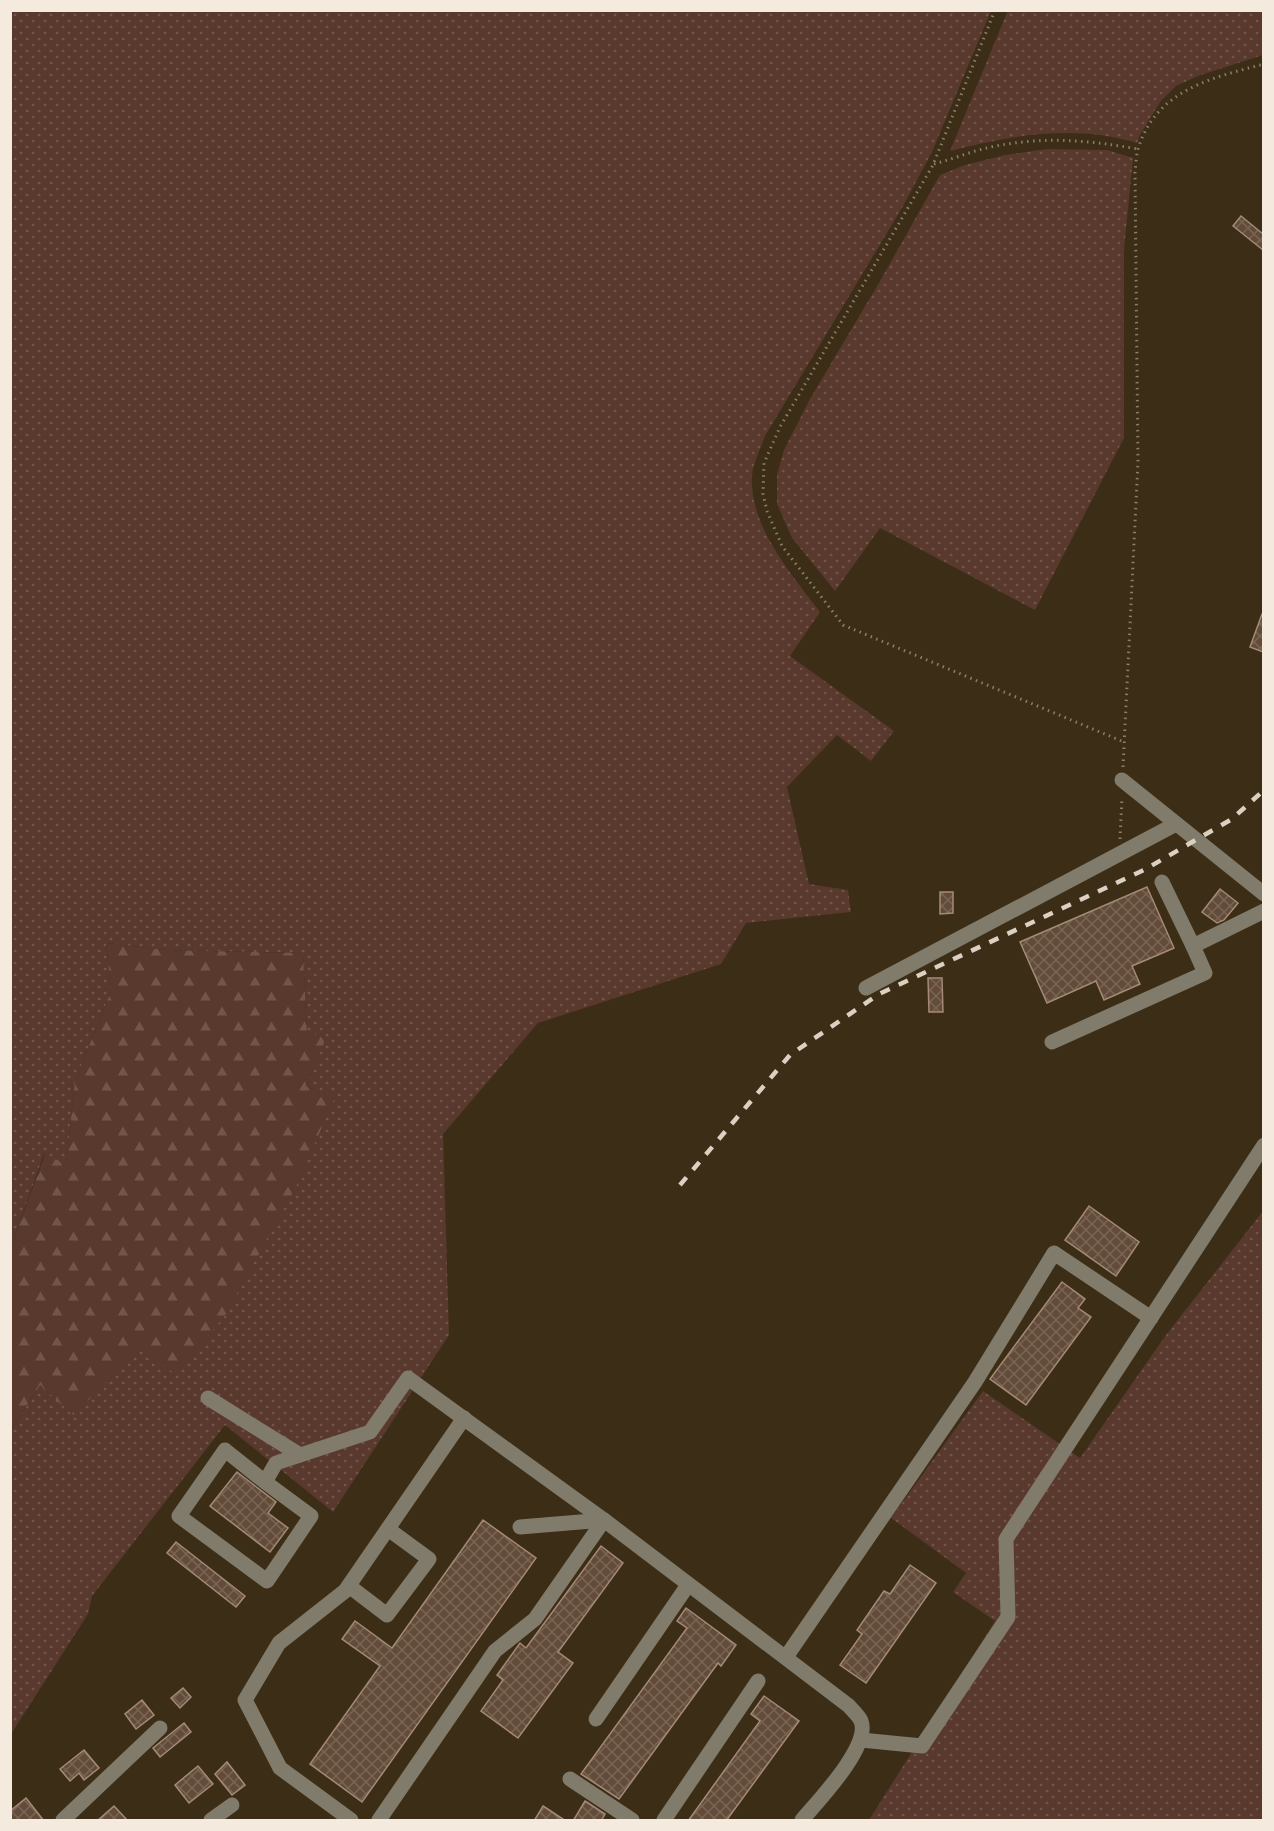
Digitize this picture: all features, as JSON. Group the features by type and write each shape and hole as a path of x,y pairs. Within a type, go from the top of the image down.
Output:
{"street":[{"path":"1122,780 1263,894"},
{"path":"866,988 1176,824"},
{"path":"1052,1042 1205,973 1162,882"},
{"path":"1193,946 1263,911"},
{"path":"861,1740 922,1746 1008,1617 1006,1539 1263,1145"},
{"path":"786,1657 975,1382 1054,1253 1150,1318"},
{"path":"265,1482 276,1463 370,1432 408,1378 604,1520 849,1706 861,1721 861,1740 850,1761 802,1821"},
{"path":"208,1398 300,1455"},
{"path":"351,1821 280,1768 245,1700 279,1643 345,1592 464,1418"},
{"path":"225,1450 265,1482 310,1516 267,1581 179,1516 225,1450"},
{"path":"520,1527 604,1520"},
{"path":"379,1821 495,1651 535,1619 604,1520"},
{"path":"348,1586 387,1615 429,1559 388,1529"},
{"path":"596,1719 688,1585"},
{"path":"664,1821 758,1681"},
{"path":"63,1821 160,1728"},
{"path":"570,1779 632,1821"},
{"path":"211,1821 232,1805"}],"path":[{"path":"995,10 933,165 780,427 764,463 763,494 767,511 782,546 843,625 1124,742"},
{"path":"1119,853 1138,462 1135,172 1138,149 1165,104 1191,87 1263,64"},
{"path":"933,165 991,147 1038,140 1088,141 1138,149"}],"green space":[{"path":"1008,10 1263,11 1263,55 1198,76 1176,86 1160,102 1137,143 1113,137 1067,133 1020,136 950,151"},
{"path":"11,11 991,11 932,152 902,208 765,436 752,476 757,513 774,549 820,612 790,656 894,731 871,761 837,735 787,787 809,884 848,890 851,912 746,923 721,964 538,1023 443,1134 449,1335 333,1512 225,1425 92,1596 88,1614 11,1734 11,1428 40,1385 73,1414 142,1348 335,1098 306,1086 325,1038 307,1032 303,953 166,950 106,943 111,991 75,1081 66,1166 44,1154 11,1247"},
{"path":"1047,149 1107,150 1133,158 1124,249 1124,438 1035,610 880,528 835,591 792,538 777,504 777,475 784,450 810,399 940,175 965,165 1005,155"},
{"path":"106,943 166,950 303,953 307,1032 326,1038 306,1086 335,1097 296,1187 224,1317 175,1374 142,1348 73,1415 40,1385 11,1428 11,1247 45,1154 66,1165 75,1081 111,991"},
{"path":"1263,1211 1263,1820 869,1820 995,1621 953,1592 966,1573 891,1518 983,1391 1080,1458 1166,1335"}],"building":[{"path":"1241,216 1263,234 1263,250 1233,226"},
{"path":"1263,614 1263,652 1250,647"},
{"path":"1147,887 1174,948 1132,966 1140,984 1104,1000 1096,981 1047,1003 1020,942"},
{"path":"1220,889 1238,903 1224,920 1217,923 1202,912"},
{"path":"940,892 953,892 953,913 940,914"},
{"path":"928,978 942,978 943,1012 929,1012"},
{"path":"1089,1206 1139,1242 1116,1276 1065,1240"},
{"path":"1062,1282 1085,1299 1078,1308 1091,1317 1026,1405 990,1379"},
{"path":"237,1472 276,1502 268,1513 288,1528 270,1552 210,1506"},
{"path":"483,1520 536,1558 362,1802 310,1764 380,1666 342,1639 355,1621 392,1648"},
{"path":"176,1542 245,1596 236,1607 167,1553"},
{"path":"601,1546 623,1563 558,1652 573,1663 518,1738 481,1711 503,1680 497,1675 520,1643 526,1648"},
{"path":"910,1565 936,1583 866,1683 840,1665 862,1634 857,1630 884,1591 890,1594"},
{"path":"686,1608 736,1645 721,1666 718,1663 619,1799 581,1774 687,1628 677,1621"},
{"path":"183,1688 191,1697 180,1708 171,1698"},
{"path":"764,1696 799,1721 726,1821 688,1821 760,1721 751,1714"},
{"path":"142,1700 154,1715 136,1729 125,1714"},
{"path":"184,1723 191,1732 160,1757 153,1748"},
{"path":"84,1750 99,1768 84,1780 79,1773 70,1781 60,1769"},
{"path":"227,1762 245,1785 232,1795 215,1774"},
{"path":"198,1766 213,1784 189,1803 175,1785"},
{"path":"26,1798 44,1821 10,1821 10,1811"},
{"path":"585,1801 605,1814 601,1821 573,1821"},
{"path":"114,1806 128,1821 97,1821"},
{"path":"543,1806 566,1821 534,1821"}],"railway":[{"path":"680,1185 790,1055 879,994 1144,870 1232,819 1264,790"}]}
